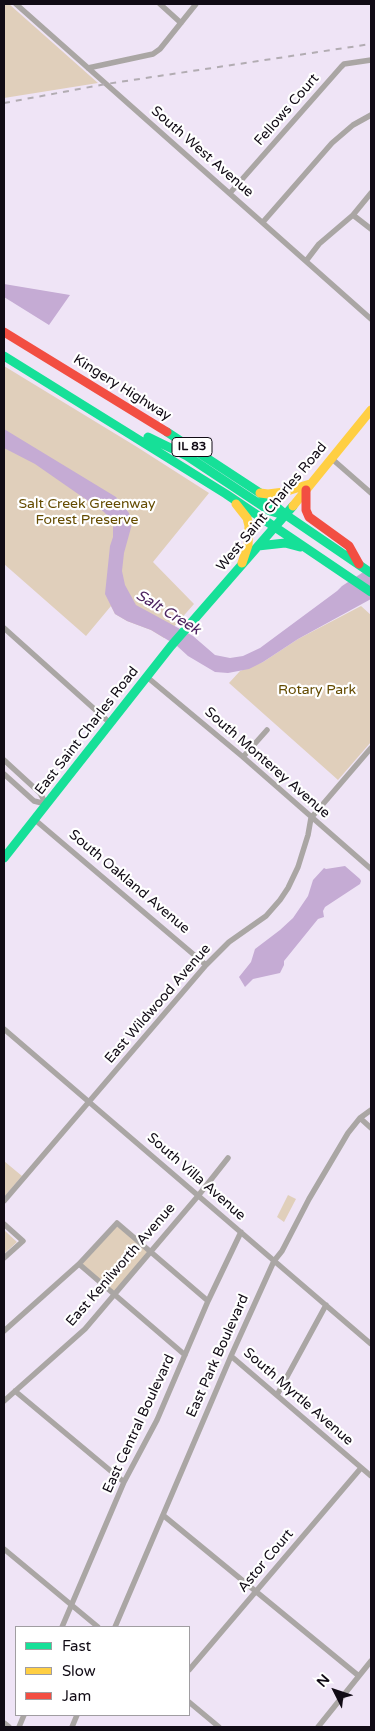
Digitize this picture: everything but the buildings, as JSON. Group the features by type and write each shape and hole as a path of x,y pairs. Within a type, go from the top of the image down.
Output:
{"main road":[{"name":"Kingery Highway","path":"4,332 171,434 260,493 286,514 364,569"},
{"name":"IL 83","path":"4,356 231,497 371,592"},
{"name":"West Saint Charles Road","path":"192,621 286,514 371,410"},
{"path":"121,427 143,435 187,456 270,511 286,514"},
{"path":"260,493 268,494 308,487 306,510 309,517 349,546 364,569"},
{"path":"231,497 247,518 249,526 248,545 242,563"},
{"path":"258,546 285,543 309,550"},
{"name":"East Saint Charles Road","path":"4,858 192,621"}],"street":[{"name":"South West Avenue","path":"16,4 371,319"},
{"path":"160,4 181,23"},
{"path":"88,68 153,54 160,49 196,4"},
{"name":"Fellows Court","path":"230,193 344,64 371,60"},
{"path":"263,222 332,142 353,125 371,115"},
{"path":"306,260 320,244 353,215 371,193"},
{"path":"353,215 371,229"},
{"path":"331,458 371,493"},
{"path":"4,628 110,723"},
{"name":"South Monterey Avenue","path":"147,677 243,757 371,869"},
{"path":"243,757 267,730"},
{"name":"East Wildwood Avenue","path":"4,1201 206,965 229,942 266,916 280,900 298,867 311,818 371,748"},
{"path":"4,760 40,793 46,804"},
{"path":"4,774 34,801 46,804"},
{"name":"South Oakland Avenue","path":"34,819 206,965"},
{"name":"South Villa Avenue","path":"4,1029 371,1344"},
{"name":"East Park Boulevard","path":"115,1626 274,1261 282,1251 342,1141 360,1118 371,1110"},
{"path":"360,1118 371,1128"},
{"name":"East Kenilworth Avenue","path":"4,1401 84,1329 198,1196 228,1158"},
{"path":"4,1331 79,1264 117,1223 208,1301"},
{"path":"4,1224 22,1241 4,1258"},
{"name":"East Central Boulevard","path":"62,1626 124,1482 157,1420 208,1301 241,1232"},
{"path":"79,1264 185,1354"},
{"path":"277,1395 326,1305"},
{"name":"South Myrtle Avenue","path":"232,1356 371,1476"},
{"path":"15,1391 124,1482"},
{"name":"Astor Court","path":"190,1669 362,1468"},
{"path":"163,1515 359,1676"},
{"path":"4,1549 97,1626"},
{"path":"318,1727 371,1661"},
{"path":"190,1703 219,1727"},
{"path":"4,1723 9,1727"}],"green space":[{"path":"4,4 9,4 98,83 4,98"},
{"name":"Salt Creek Greenway Forest Preserve","path":"4,366 209,493 153,562 194,604 164,638 115,614 111,606 86,636 4,564"},
{"name":"Rotary Park","path":"361,606 371,615 371,742 338,780 229,683 240,671 263,662 298,639"},
{"path":"4,1161 22,1176 4,1197"},
{"path":"288,1195 296,1199 284,1222 277,1217"},
{"path":"117,1226 148,1252 114,1292 82,1264"},
{"path":"4,1230 17,1242 4,1254"}],"shaded area":[{"path":"4,284 70,295 49,325 4,297"},
{"path":"4,429 116,497 129,513 132,524 124,553 122,571 125,585 136,605 193,636 215,655 230,658 243,656 260,648 342,586 371,567 371,599 298,639 249,669 228,673 215,672 151,630 127,621 115,614 105,594 110,546 113,537 113,522 104,512 35,464 4,448"},
{"path":"345,866 360,879 360,884 325,907 323,911 324,917 318,919 284,961 280,973 253,979 245,987 239,977 251,962 255,949 293,918 308,896 313,880 324,868"}],"railway":[{"path":"4,103 106,84 371,44"}],"traffic: fast":[{"path":"4,356 226,494 371,592"},
{"path":"167,432 260,493 286,515 371,573"},
{"path":"148,437 187,456 270,511 277,513"},
{"path":"4,858 171,646 293,506"},
{"path":"258,546 285,543 300,547"}],"traffic: slow":[{"path":"293,506 371,410"},
{"path":"260,493 284,492 310,484"},
{"path":"236,504 247,518 249,526 248,545 242,563"}],"traffic: jam":[{"path":"4,332 167,432"},
{"path":"306,490 306,510 309,517 349,546 359,564"}],"water label":[{"name":"Salt Creek","path":"168,613"}]}
